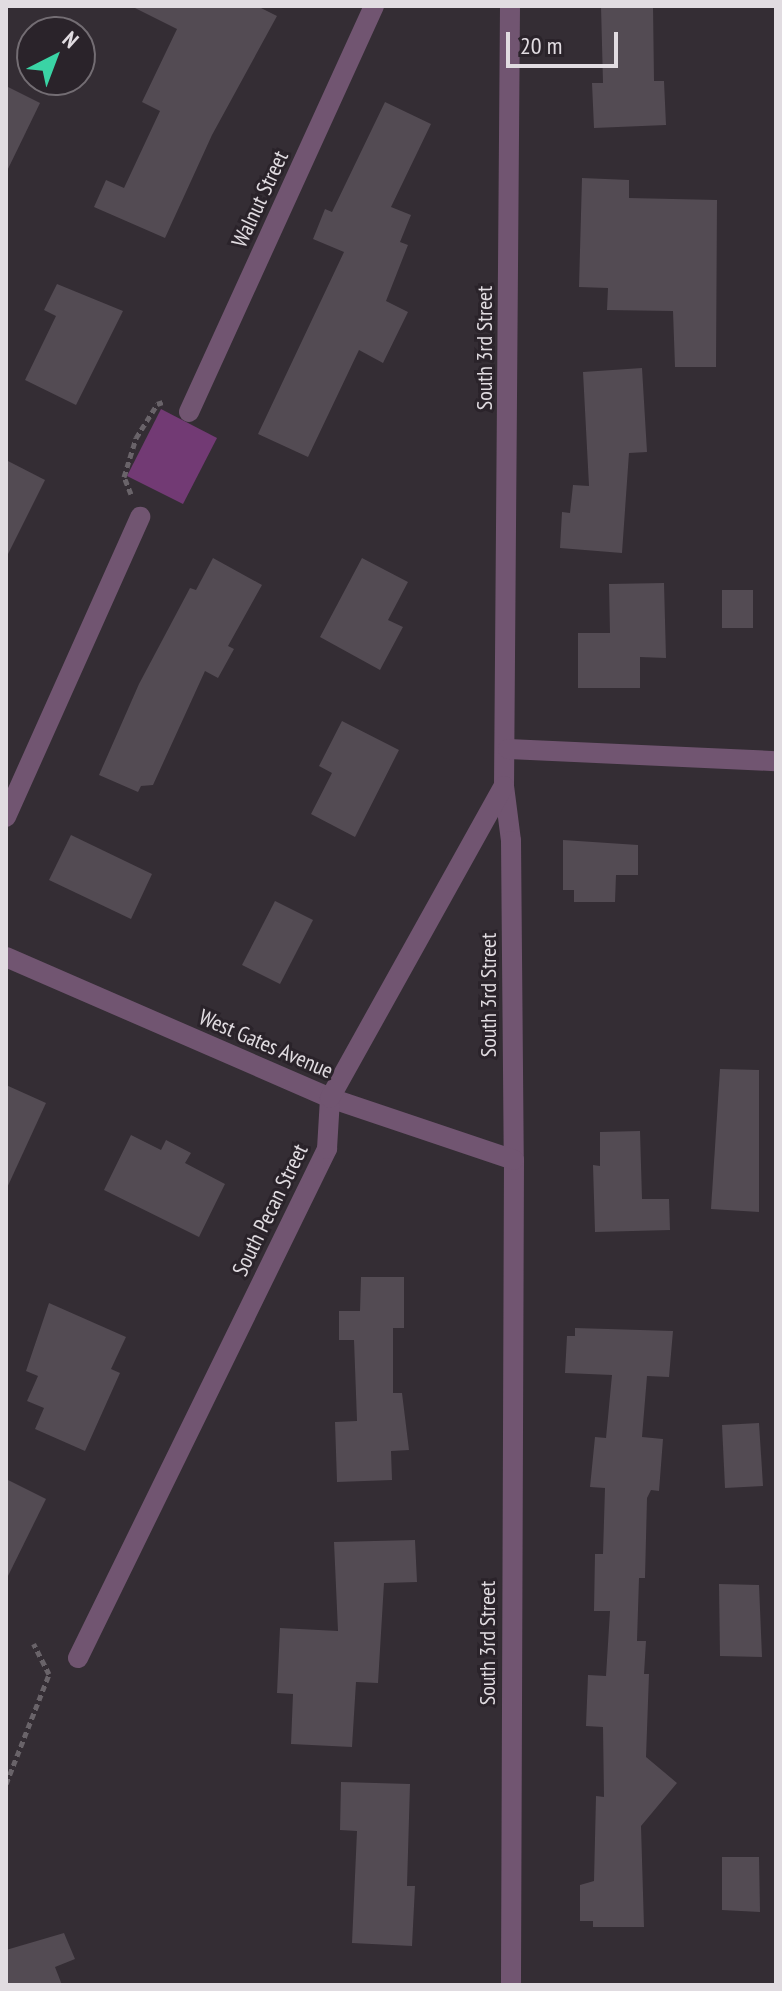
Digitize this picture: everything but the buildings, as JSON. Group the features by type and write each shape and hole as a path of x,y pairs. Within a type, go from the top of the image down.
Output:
{"street":[{"name":"Walnut Street","path":"189,412 374,6"},
{"name":"South 3rd Street","path":"510,6 508,749 504,786 511,841 514,1160 511,1985"},
{"path":"6,817 140,517"},
{"path":"508,749 776,761"},
{"name":"South Pecan Street","path":"78,1658 327,1149 330,1098 504,786"},
{"name":"West Gates Avenue","path":"6,957 330,1098 514,1160"}],"path":[{"path":"140,517 124,477 136,438 157,404 170,401"},
{"path":"6,1784 49,1674 34,1644"}],"shaded area":[{"path":"161,409 217,438 183,504 127,476"}]}
